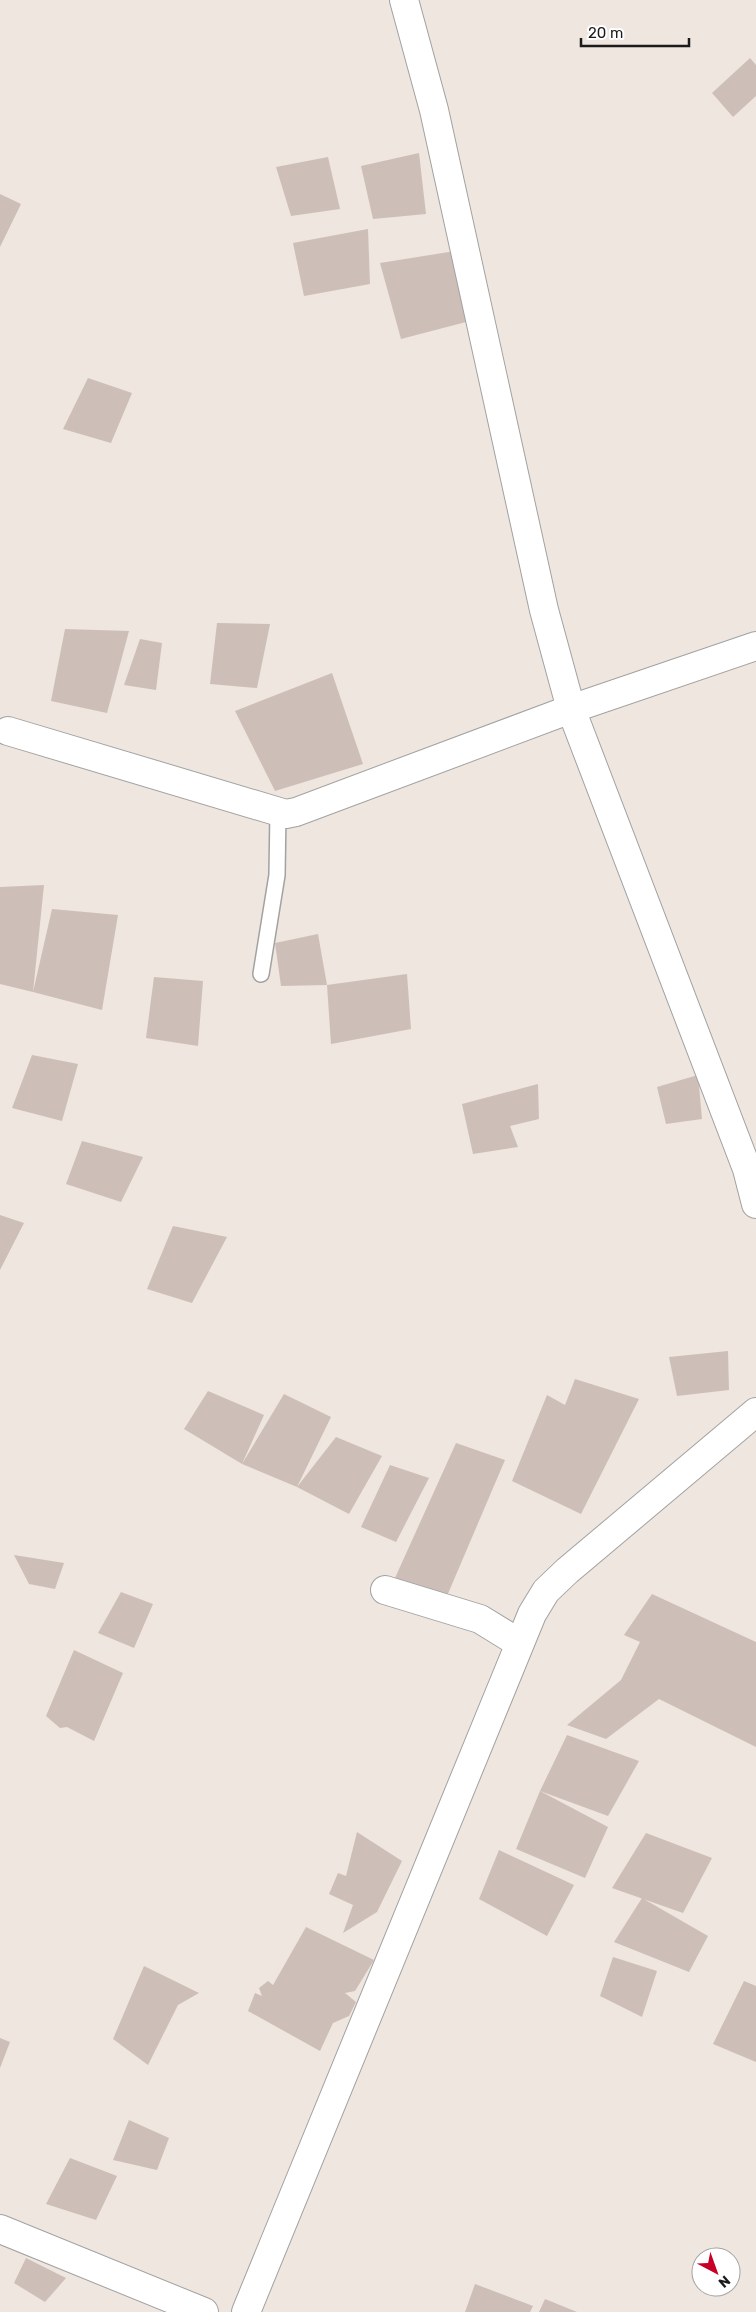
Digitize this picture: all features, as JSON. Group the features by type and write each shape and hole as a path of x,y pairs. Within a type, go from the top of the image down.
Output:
{"street":[{"path":"404,0 434,110 544,610 571,710 747,1169 756,1204"},
{"path":"8,731 286,814 296,812 571,710 756,646"},
{"path":"246,2312 532,1614 546,1591 567,1571 756,1412"},
{"path":"385,1590 480,1619 519,1643"},
{"path":"0,2229 204,2312"}],"lane":[{"path":"260,974 277,875 278,812"}],"building":[{"path":"750,58 756,65 756,96 733,117 712,93"},
{"path":"419,153 426,214 373,219 361,166"},
{"path":"328,157 340,209 291,216 276,167"},
{"path":"0,194 21,204 0,247"},
{"path":"368,229 370,284 304,296 293,243"},
{"path":"455,251 466,322 401,339 380,263"},
{"path":"88,378 132,393 111,443 63,429"},
{"path":"217,623 270,624 257,688 210,684"},
{"path":"65,629 129,631 107,713 51,701"},
{"path":"140,639 162,643 156,690 124,685"},
{"path":"332,673 363,764 275,791 235,711"},
{"path":"44,885 33,992 0,984 0,887"},
{"path":"52,909 118,915 102,1010 33,992"},
{"path":"318,934 327,985 281,986 275,943"},
{"path":"407,974 411,1029 331,1044 327,985"},
{"path":"154,977 203,981 198,1046 146,1038"},
{"path":"32,1055 78,1064 62,1121 12,1108"},
{"path":"698,1075 702,1119 666,1124 657,1087"},
{"path":"538,1084 539,1119 510,1126 518,1147 473,1154 462,1104"},
{"path":"82,1141 143,1157 121,1202 66,1184"},
{"path":"0,1215 24,1223 0,1270"},
{"path":"173,1226 227,1237 192,1303 147,1289"},
{"path":"728,1351 729,1390 677,1396 669,1357"},
{"path":"575,1379 639,1399 581,1514 512,1481 547,1395 565,1405"},
{"path":"208,1391 264,1415 242,1464 184,1429"},
{"path":"284,1394 331,1417 297,1487 242,1464"},
{"path":"336,1437 382,1456 349,1514 297,1487"},
{"path":"456,1443 505,1460 447,1596 395,1578"},
{"path":"390,1465 429,1478 396,1542 361,1527"},
{"path":"14,1555 64,1563 55,1589 29,1584"},
{"path":"121,1592 153,1604 134,1648 98,1633"},
{"path":"652,1594 756,1642 756,1747 659,1699 606,1739 567,1725 621,1680 640,1642 624,1635"},
{"path":"74,1650 123,1673 94,1741 67,1727 60,1728 46,1716"},
{"path":"567,1735 639,1761 608,1816 540,1791"},
{"path":"540,1791 608,1827 585,1878 516,1849"},
{"path":"357,1832 402,1861 377,1912 343,1933 353,1905 329,1894 338,1873 346,1876"},
{"path":"646,1833 712,1858 683,1913 612,1888"},
{"path":"499,1850 574,1885 547,1936 479,1899"},
{"path":"642,1898 708,1936 689,1972 614,1942"},
{"path":"306,1927 374,1960 355,1991 345,1993 356,2002 349,2016 333,2023 320,2051 248,2011 255,1993 262,1996 259,1988 268,1981 273,1985"},
{"path":"613,1957 657,1971 642,2017 600,1996"},
{"path":"144,1966 199,1993 178,2005 148,2065 113,2039"},
{"path":"744,1981 756,1986 756,2062 713,2044"},
{"path":"0,2038 10,2042 0,2068"},
{"path":"129,2120 169,2138 157,2170 113,2160"},
{"path":"70,2158 117,2176 96,2220 46,2204"},
{"path":"26,2258 66,2278 45,2302 14,2283"},
{"path":"475,2284 533,2306 530,2312 465,2312"},
{"path":"545,2299 577,2312 539,2312"}]}
